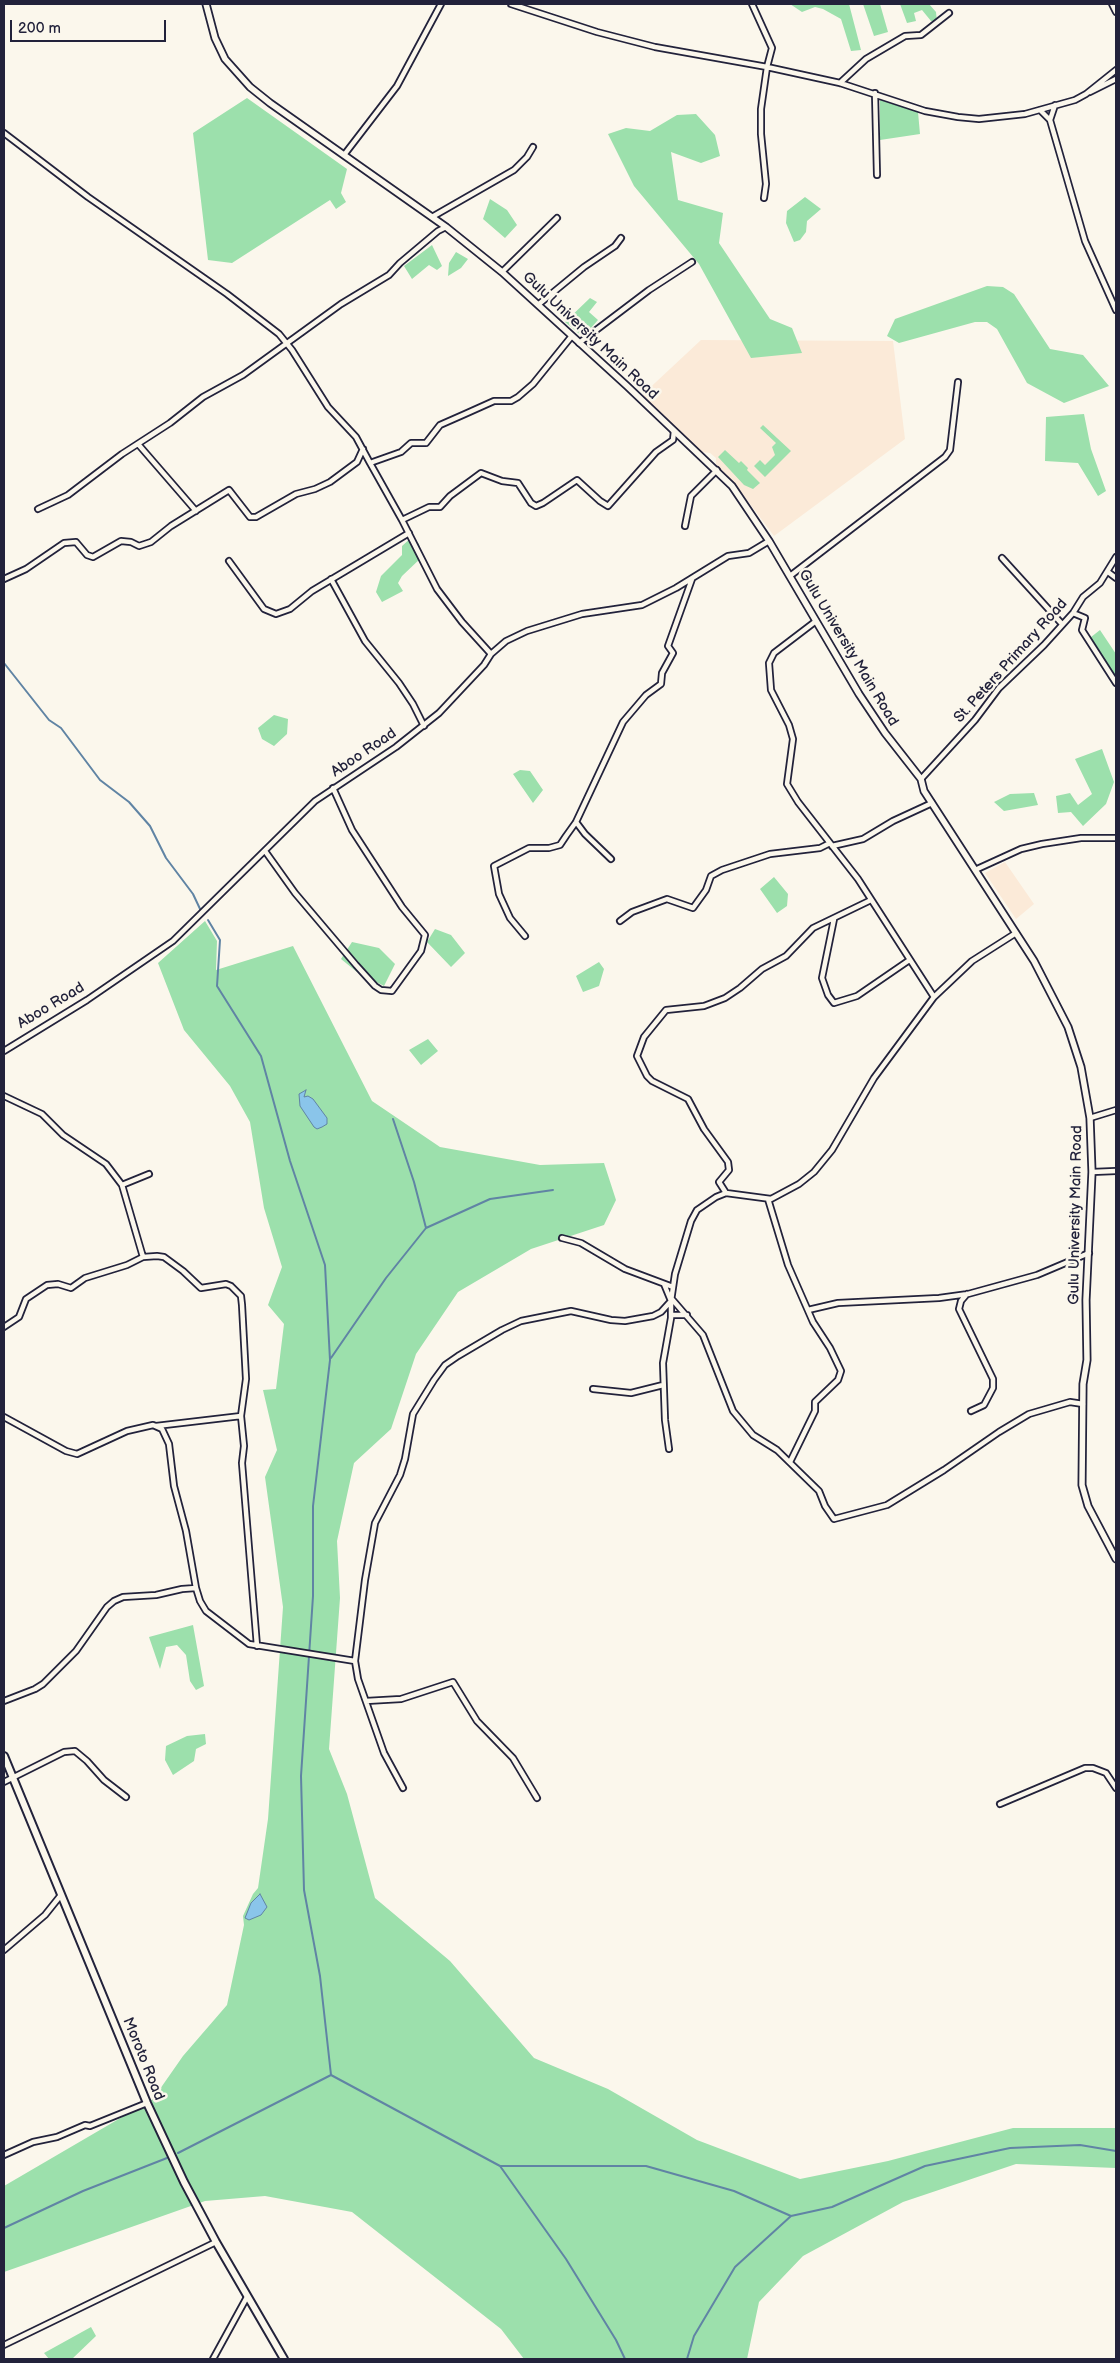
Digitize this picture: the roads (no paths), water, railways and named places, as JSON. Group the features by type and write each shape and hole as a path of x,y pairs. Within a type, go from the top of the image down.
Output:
{"main road":[{"name":"Moroto Road","path":"4,1756 147,2103 184,2182 216,2242 284,2359"}],"street":[{"name":"Gulu University Main Road","path":"206,4 215,38 230,66 270,103 446,227 502,272 539,304 571,337 717,470 737,493 769,541 842,668 884,733 921,780 924,791 1034,961 1068,1027 1081,1067 1090,1118 1092,1172 1086,1300 1087,1360 1082,1384 1081,1468 1084,1495 1094,1520 1116,1559"},
{"path":"344,156 396,86 441,4"},
{"path":"511,4 597,32 654,47 767,67 840,83 925,111 958,117 992,118 1040,110 1105,87 1116,79"},
{"path":"752,4 772,48 767,67 761,109 761,134 766,184 764,198"},
{"path":"1112,4 1116,12"},
{"path":"840,83 866,58 905,36 921,35 949,13"},
{"path":"1086,94 1116,70"},
{"path":"875,93 877,175"},
{"path":"1050,120 1055,105"},
{"path":"1040,110 1050,120 1085,241 1116,310"},
{"path":"4,133 88,197 233,298 287,342 328,407 356,436 409,532 437,589 462,622 491,654"},
{"path":"432,217 514,170 527,157 533,146"},
{"path":"502,272 557,218"},
{"path":"38,509 68,495 203,396 243,375 359,292 371,288 375,282 389,275 400,262 438,231 446,227"},
{"path":"539,304 584,267 615,246 621,238"},
{"path":"578,343 649,290 692,262"},
{"path":"370,463 401,452 411,443 426,443 440,426 465,414 494,402 511,401 523,394 571,337"},
{"path":"790,576 945,457 950,450 958,382"},
{"path":"402,520 429,507 440,507 450,496 481,473 502,481 518,484 531,503 536,506 577,480 608,506 656,452 672,440 674,430"},
{"path":"138,444 196,511"},
{"path":"4,580 26,569 64,543 76,542 87,555 93,557 121,541 131,542 139,546 151,542 170,526 229,490 250,517 256,518 296,494 315,489 330,482 357,462 363,449"},
{"path":"685,526 691,496 717,470"},
{"path":"229,561 264,609 271,614 283,613 312,590 409,532"},
{"name":"Aboo Road","path":"4,1050 87,1000 160,952 315,801 396,747 439,713 484,665 491,654 506,641 527,631 582,614 642,605 692,579 712,564 728,556 750,553 769,541"},
{"name":"St. Peters Primary Road","path":"921,780 975,720 1000,688 1073,613 1083,597 1090,593 1108,572 1116,557"},
{"path":"1002,558 1062,624"},
{"path":"1108,572 1116,578"},
{"path":"331,579 366,641 399,682 418,712 424,726"},
{"path":"525,936 510,918 499,894 494,866 529,848 550,848 560,845 576,822 623,722 646,695 661,684 662,673 673,654 668,646 692,579"},
{"path":"1073,613 1085,618 1082,630 1116,683"},
{"path":"816,621 774,653 768,670 771,690 789,725 793,739 788,784 872,900 908,961 934,998"},
{"path":"265,851 295,893 375,986 386,991 392,991 421,951 425,936 402,907 352,830 333,788"},
{"path":"620,921 632,912 667,899 693,908 706,890 711,876 722,870 770,854 820,848 831,844 863,839 893,820 932,803"},
{"path":"576,822 585,834 611,859"},
{"path":"976,870 1021,849 1042,844 1081,838 1116,838"},
{"path":"726,1193 719,1182 730,1170 728,1162 704,1129 688,1099 650,1080 639,1061 638,1052 644,1037 666,1010 704,1006 725,998 762,969 786,956 813,928 872,900"},
{"path":"834,919 822,978 828,995 834,1003 857,996 908,961"},
{"path":"669,1449 665,1420 663,1363 671,1315 673,1287 693,1216 703,1205 726,1193 768,1199 799,1184 814,1172 832,1150 874,1078 934,998 972,961 1016,933"},
{"path":"4,1096 42,1114 63,1136 106,1164 122,1185 143,1257"},
{"path":"1090,1118 1116,1110"},
{"path":"1092,1172 1116,1171"},
{"path":"122,1185 149,1174"},
{"path":"768,1199 788,1265 817,1330 840,1366 841,1374 838,1380 815,1402 815,1411 790,1462"},
{"path":"562,1238 581,1243 625,1269 673,1287"},
{"path":"808,1310 838,1303 939,1298 968,1294 1037,1275 1089,1253"},
{"path":"4,1327 19,1318 26,1299 47,1285 58,1284 71,1288 85,1278 127,1265 143,1257 157,1256 164,1258 183,1271 201,1288 226,1284 231,1286 241,1296 246,1379 241,1416 244,1446 242,1463 257,1646"},
{"path":"664,1284 671,1299 703,1335 733,1411 753,1435 777,1450 819,1491 828,1510 836,1519 850,1513 887,1505 1029,1414 1070,1402 1083,1404"},
{"path":"968,1294 961,1301 959,1309 993,1379 993,1388 984,1405 971,1411"},
{"path":"403,1788 384,1753 358,1679 355,1661 365,1580 375,1523 400,1475 405,1459 413,1414 418,1403 446,1365 502,1330 521,1321 571,1311 611,1320 633,1320 661,1312 671,1299"},
{"path":"671,1315 687,1315"},
{"path":"594,1389 631,1393 663,1385"},
{"path":"4,1417 66,1451 78,1454 127,1431 241,1416"},
{"path":"156,1426 164,1432 169,1444 174,1486 186,1531 196,1588 200,1601 206,1611 242,1641 257,1646 355,1661"},
{"path":"4,1701 43,1684 76,1651 107,1607 114,1601 122,1597 156,1595 196,1588"},
{"path":"366,1701 401,1698 452,1682 477,1721 513,1758 537,1798"},
{"path":"4,1782 64,1752 75,1751 111,1786 126,1797"},
{"path":"1000,1804 1085,1768 1093,1768 1106,1773 1116,1788"},
{"path":"4,1950 45,1915 61,1895"},
{"path":"4,2155 33,2142 57,2137 85,2125 90,2126 147,2103"},
{"path":"4,2345 216,2242"},
{"path":"213,2359 248,2297"}],"water":[{"path":"306,1090 304,1097 308,1096 313,1099 327,1118 327,1124 317,1129 300,1106 299,1094"},
{"path":"260,1894 267,1907 261,1915 249,1920 245,1918 251,1903"}],"waterway":[{"path":"4,663 49,720 61,728 100,780 129,802 150,826 166,858 193,894 201,911"},
{"path":"208,920 220,940 217,986 261,1056 290,1161 325,1265 330,1360 313,1506 313,1596 301,1776 304,1890 320,1976 331,2075"},
{"path":"331,1358 386,1278 426,1228 414,1182 393,1119"},
{"path":"426,1228 490,1199 553,1190"},
{"path":"331,2075 500,2166 566,2259 616,2340 625,2359"},
{"path":"178,2153 331,2075"},
{"path":"500,2166 646,2166 734,2191 791,2216 832,2207 925,2166 1010,2148 1080,2145 1116,2151"},
{"path":"4,2228 83,2191 167,2158"},
{"path":"687,2359 694,2336 735,2267 791,2216"}]}
